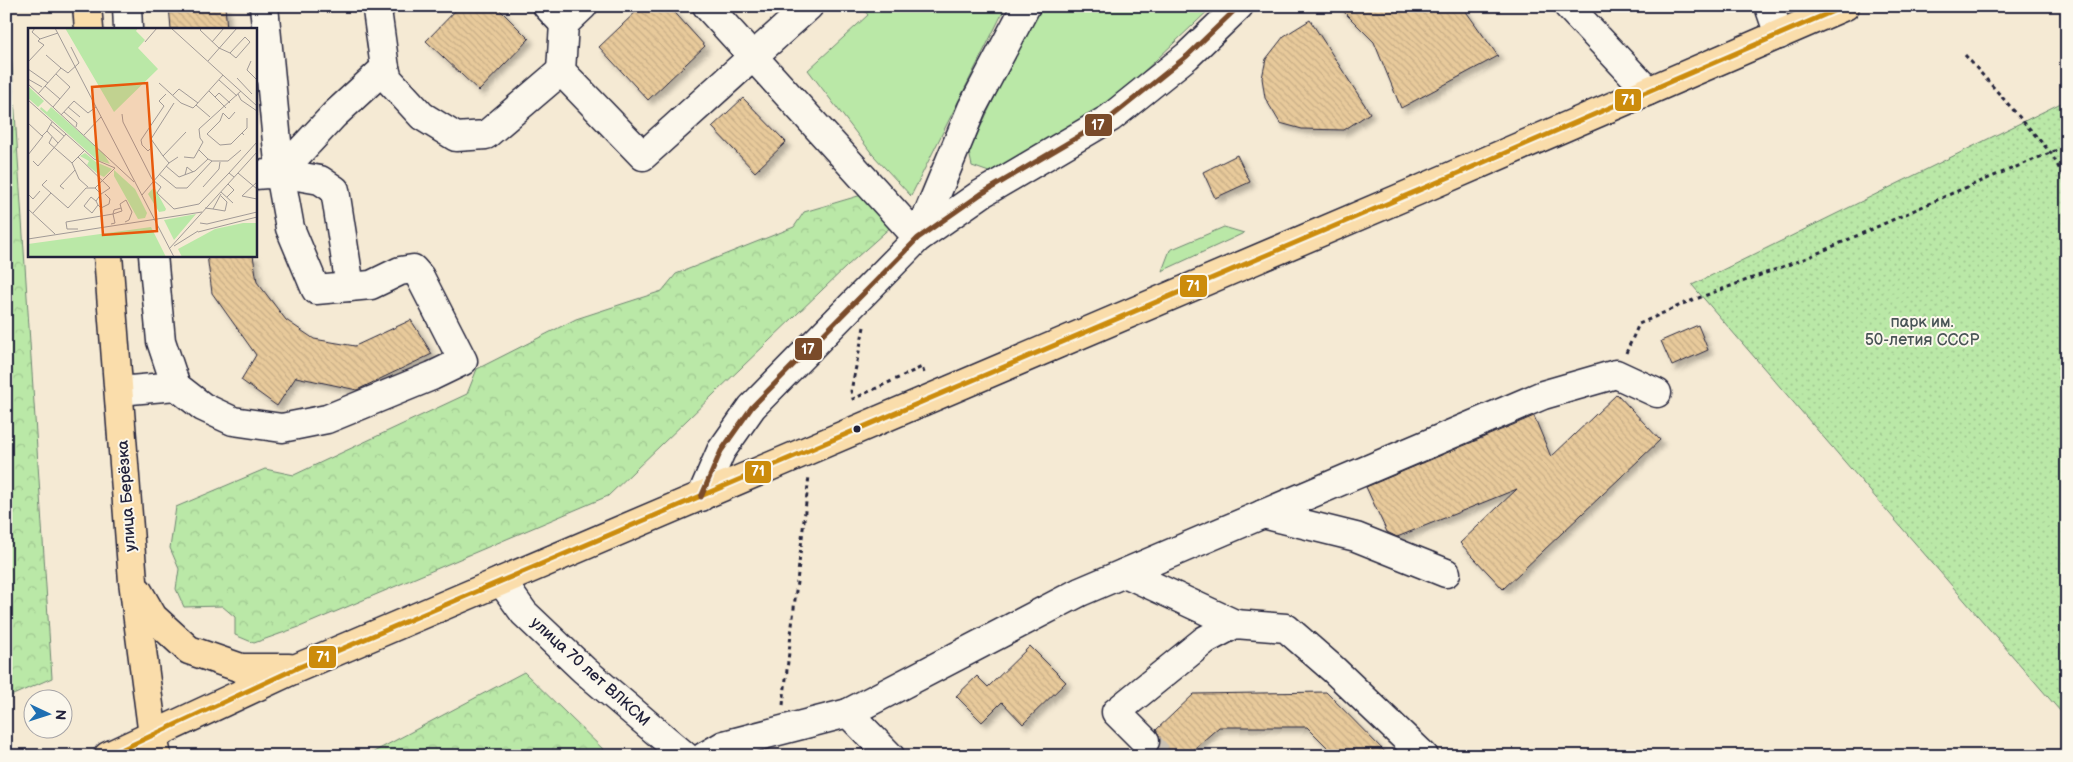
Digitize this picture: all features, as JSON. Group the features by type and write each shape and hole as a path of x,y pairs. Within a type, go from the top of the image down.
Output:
{"main road":[{"path":"87,6 89,28"},
{"path":"108,756 155,746 297,668 1424,188 1845,6"},
{"name":"улица Берёзка","path":"108,256 133,581 155,746"},
{"path":"133,581 153,617 189,650 241,668 297,668"}],"street":[{"path":"127,6 128,28"},
{"path":"153,256 161,341 176,386 203,407 233,421 282,428 327,419 432,376 463,361 420,277 413,269 400,271 371,285 316,290 268,174 264,6"},
{"path":"381,6 377,10 388,79 422,116 456,137 486,135 561,71 565,12"},
{"path":"707,6 918,238"},
{"path":"561,71 644,156 810,6"},
{"path":"918,238 972,108 1026,6"},
{"path":"701,497 721,451 752,407 918,238 981,194 1110,118 1187,56 1239,6"},
{"path":"1568,6 1648,90"},
{"path":"1768,6 1779,35"},
{"path":"268,174 385,68"},
{"path":"268,174 320,180 335,190 350,287"},
{"path":"705,756 724,745 848,713 1080,592 1543,395 1616,374 1657,393"},
{"path":"118,391 176,386"},
{"path":"1263,514 1356,537 1446,573"},
{"path":"1125,572 1235,624 1286,628 1333,669 1424,756"},
{"name":"улица 70 лет ВЛКСМ","path":"501,581 524,613 584,670 685,756"},
{"path":"1144,741 1116,712 1205,640 1235,624"},
{"path":"848,713 890,756"}],"path":[{"path":"1965,55 2051,153 2067,183"},
{"path":"1616,374 1639,324 1685,303 1809,257 1955,192 2067,146"},
{"path":"865,324 851,390 852,399 922,367 926,376"},
{"path":"780,731 810,474"}],"green space":[{"path":"6,6 8,6 52,678 6,698"},
{"path":"861,6 1006,6 911,196 873,155 808,70 868,15"},
{"path":"1037,6 1213,6 1118,96 1062,132 989,172 972,166 969,152"},
{"name":"парк им. 50-летия СССР","path":"2067,100 2067,719 1692,285"},
{"path":"865,194 893,225 848,265 608,496 302,626 254,643 235,635 235,617 222,606 184,607 176,589 179,569 170,548 176,507 265,469 294,475 467,394 477,369 576,319 662,291 676,274 794,227 804,212"},
{"path":"1224,227 1244,233 1162,271 1170,250"},
{"path":"524,672 610,756 366,756"}],"building":[{"path":"169,6 225,6 227,28 171,28"},
{"path":"460,6 496,6 529,39 479,91 426,41"},
{"path":"642,6 669,6 705,46 648,100 599,47"},
{"path":"1338,6 1462,6 1498,56 1401,108 1374,42"},
{"path":"1310,20 1370,113 1344,130 1302,129 1280,123 1265,98 1262,78 1266,59 1284,36"},
{"path":"743,98 786,142 755,172 712,127"},
{"path":"1237,155 1250,182 1215,198 1203,172"},
{"path":"207,256 253,256 257,282 286,320 314,339 355,346 411,320 432,354 357,390 296,377 277,406 241,380 256,355 212,293"},
{"path":"1698,325 1708,350 1672,366 1661,341"},
{"path":"1617,394 1660,440 1503,589 1460,543 1517,489 1397,537 1387,532 1366,487 1534,416 1551,457"},
{"path":"1030,646 1066,682 1023,724 1002,702 982,722 956,696 977,676 988,687"},
{"path":"1326,692 1389,756 1336,756 1307,727 1219,727 1186,756 1150,756 1156,752 1160,745 1160,737 1156,730 1194,694"}],"tunnel":[{"path":"1145,741 1159,756"}],"transit line":[{"name":"17","path":"701,497 721,451 752,407 918,238 981,194 1110,118 1187,56 1239,6"},
{"name":"71","path":"108,756 297,668 1424,188 1845,6"}]}
